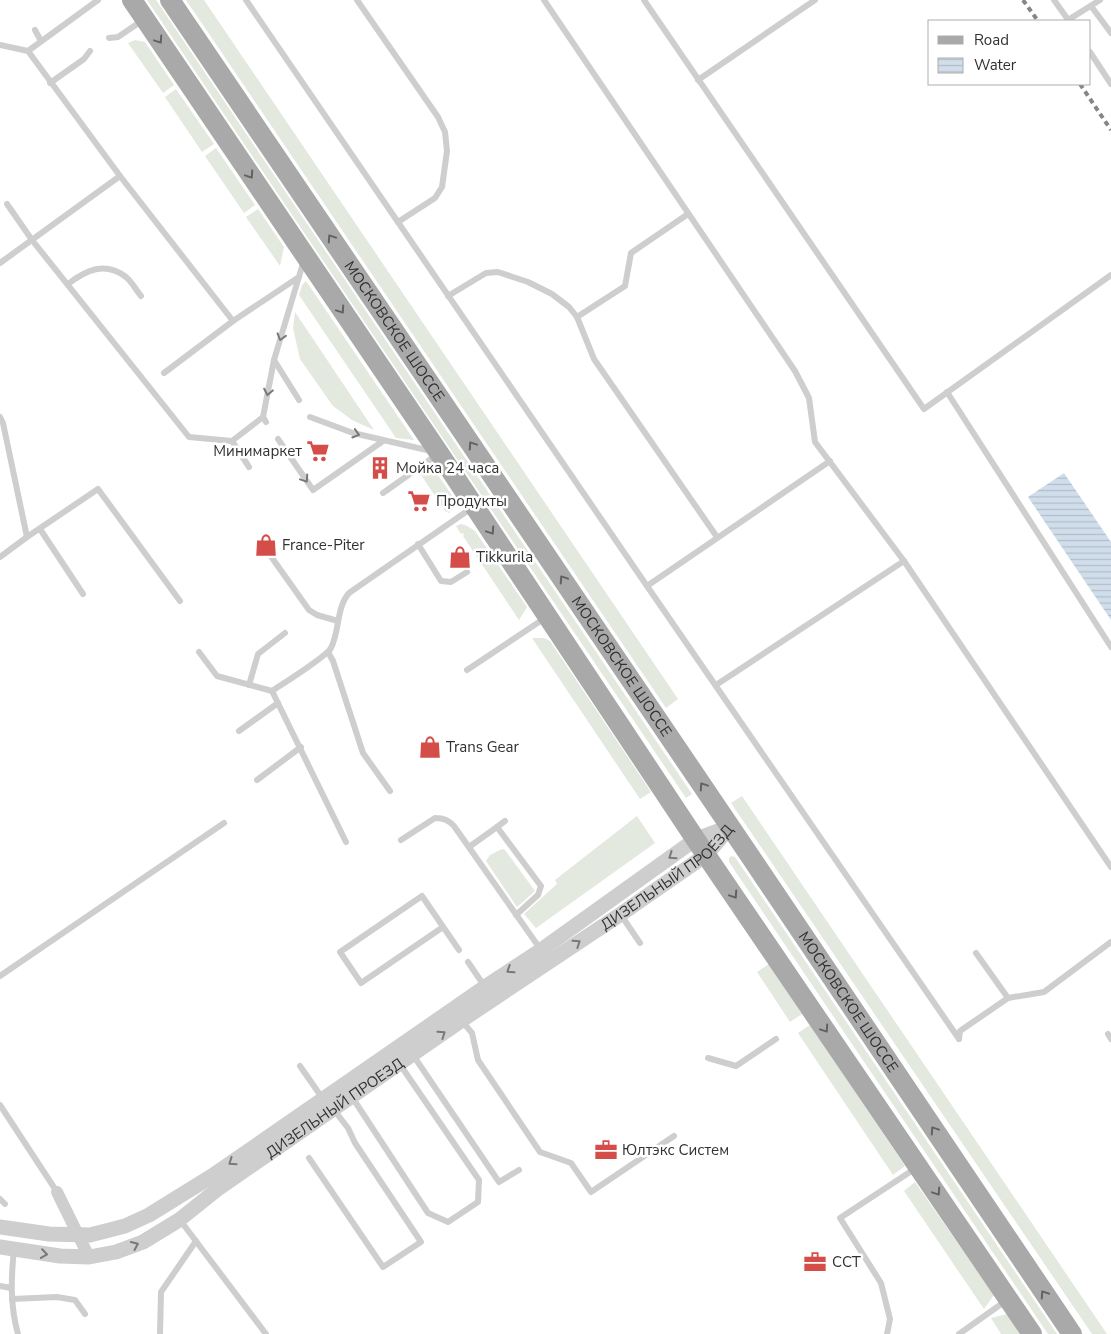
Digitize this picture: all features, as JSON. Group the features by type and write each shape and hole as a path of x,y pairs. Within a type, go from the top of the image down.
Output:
{"main road":[{"path":"132,0 439,453 701,847 1032,1334"},
{"name":"МОСКОВСКОЕ ШОССЕ","path":"170,0 1072,1334"}],"street":[{"name":"ДИЗЕЛЬНЫЙ ПРОЕЗД","path":"7,1248 60,1256 102,1256 130,1248 155,1235 179,1220 328,1104 485,987 730,827"},
{"name":"ДИЗЕЛЬНЫЙ ПРОЕЗД","path":"0,1227 48,1234 80,1236 114,1230 149,1215 328,1104 352,1096 620,914 701,847"},
{"path":"57,1192 80,1236 88,1257"}],"lane":[{"path":"28,51 98,0"},
{"path":"246,0 646,586 959,1039 960,1031 1008,998 1044,992 1111,942"},
{"path":"356,0 438,117 445,132 447,151 442,187 434,198 398,222"},
{"path":"544,0 794,371 809,398 815,442 904,560 1111,867"},
{"path":"644,0 924,409 1111,275"},
{"path":"698,80 815,0"},
{"path":"1054,0 1068,20"},
{"path":"1070,20 1100,0"},
{"path":"1091,6 1111,32"},
{"path":"110,38 118,37 145,19"},
{"path":"35,30 41,41"},
{"path":"114,45 118,37"},
{"path":"0,44 28,51 120,176 233,321"},
{"path":"50,83 84,59 90,51"},
{"path":"1091,54 1111,84"},
{"path":"84,59 94,58"},
{"path":"0,263 120,176"},
{"path":"7,204 32,240 189,437 232,441 265,419 274,360 305,256"},
{"path":"577,317 625,286 631,253 688,214"},
{"path":"68,284 81,274 92,270 105,269 117,272 127,278 141,296"},
{"path":"448,296 486,273 498,272 528,282 552,294 569,307 577,317 594,359 717,538"},
{"path":"164,373 233,321 299,277"},
{"path":"274,360 298,400"},
{"path":"946,392 1111,647"},
{"path":"0,417 3,423 27,537"},
{"path":"310,417 353,433 439,453"},
{"path":"278,439 313,490 383,441"},
{"path":"232,441 249,467"},
{"path":"383,493 439,453"},
{"path":"646,586 830,461"},
{"path":"0,557 98,489 180,601"},
{"path":"272,691 328,652 334,642 341,605 349,593 474,506"},
{"path":"40,529 83,594"},
{"path":"418,544 442,581 451,582 467,572"},
{"path":"270,555 309,610 317,615 338,621"},
{"path":"716,685 904,560"},
{"path":"467,670 548,616"},
{"path":"249,685 258,654 286,633"},
{"path":"199,652 218,676 272,691 346,842"},
{"path":"328,652 333,661 363,753 390,791"},
{"path":"239,731 278,703"},
{"path":"257,780 301,747"},
{"path":"401,840 435,818 448,820 541,950"},
{"path":"469,847 505,821"},
{"path":"0,976 224,823"},
{"path":"497,827 541,886 538,895 516,915"},
{"path":"443,927 361,983 340,952 422,896 459,950"},
{"path":"620,914 640,943"},
{"path":"976,953 1008,998"},
{"path":"468,962 485,987"},
{"path":"462,1020 472,1033 478,1060 540,1152 571,1163 591,1192 674,1136"},
{"path":"708,1058 736,1066 776,1039"},
{"path":"412,1054 499,1182 519,1170"},
{"path":"352,1096 428,1214 448,1222 478,1202 478,1180 399,1063"},
{"path":"300,1066 348,1128 355,1143 421,1242 383,1267 309,1158"},
{"path":"0,1105 57,1192"},
{"path":"887,1334 890,1320 881,1282 840,1218 919,1166"},
{"path":"179,1220 266,1334"},
{"path":"160,1334 161,1292 196,1242"},
{"path":"7,1248 12,1299 18,1334"},
{"path":"0,1286 11,1288"},
{"path":"12,1299 57,1297 75,1300 85,1314"},
{"path":"959,1334 1009,1299"}],"shaded area":[{"path":"147,0 156,0 692,794 686,798"},
{"path":"186,0 204,0 678,699 666,708"},
{"path":"135,40 145,42 174,85 163,93 128,43"},
{"path":"176,89 214,144 202,152 165,97"},
{"path":"216,148 255,205 244,213 205,156"},
{"path":"258,209 284,247 280,266 246,217"},
{"path":"306,281 414,440 396,438 299,295 302,285"},
{"path":"295,312 374,430 352,420 333,406 300,359 293,328"},
{"path":"430,473 438,475 453,497 452,510 449,513 445,511 421,475"},
{"path":"461,524 475,531 527,607 519,620 463,536 463,533 461,534 456,526"},
{"path":"532,638 544,638 550,641 651,792 640,799"},
{"path":"742,796 1107,1334 1092,1334 731,803"},
{"path":"637,816 655,843 536,928 524,914 557,884 555,880"},
{"path":"502,849 505,850 535,891 517,907 486,861 490,855"},
{"path":"731,856 735,857 1057,1334 1048,1334 729,862"},
{"path":"769,964 802,1014 790,1022 757,972"},
{"path":"810,1025 905,1166 893,1175 798,1033"},
{"path":"915,1182 994,1295 984,1309 904,1191"},
{"path":"1007,1314 1020,1334 1001,1334 991,1318"}],"water":[{"path":"1064,473 1111,542 1111,620 1028,497"}],"railway":[{"path":"1023,0 1037,20"},
{"path":"1081,85 1111,130"}],"place":[{"name":"Минимаркет","path":"318,451"},
{"name":"Мойка 24 часа","path":"380,468"},
{"name":"Продукты","path":"419,501"},
{"name":"France-Piter","path":"266,545"},
{"name":"Tikkurila","path":"460,557"},
{"name":"Trans Gear","path":"430,747"},
{"name":"Юлтэкс Систем","path":"606,1150"},
{"name":"ССТ","path":"815,1262"}]}
